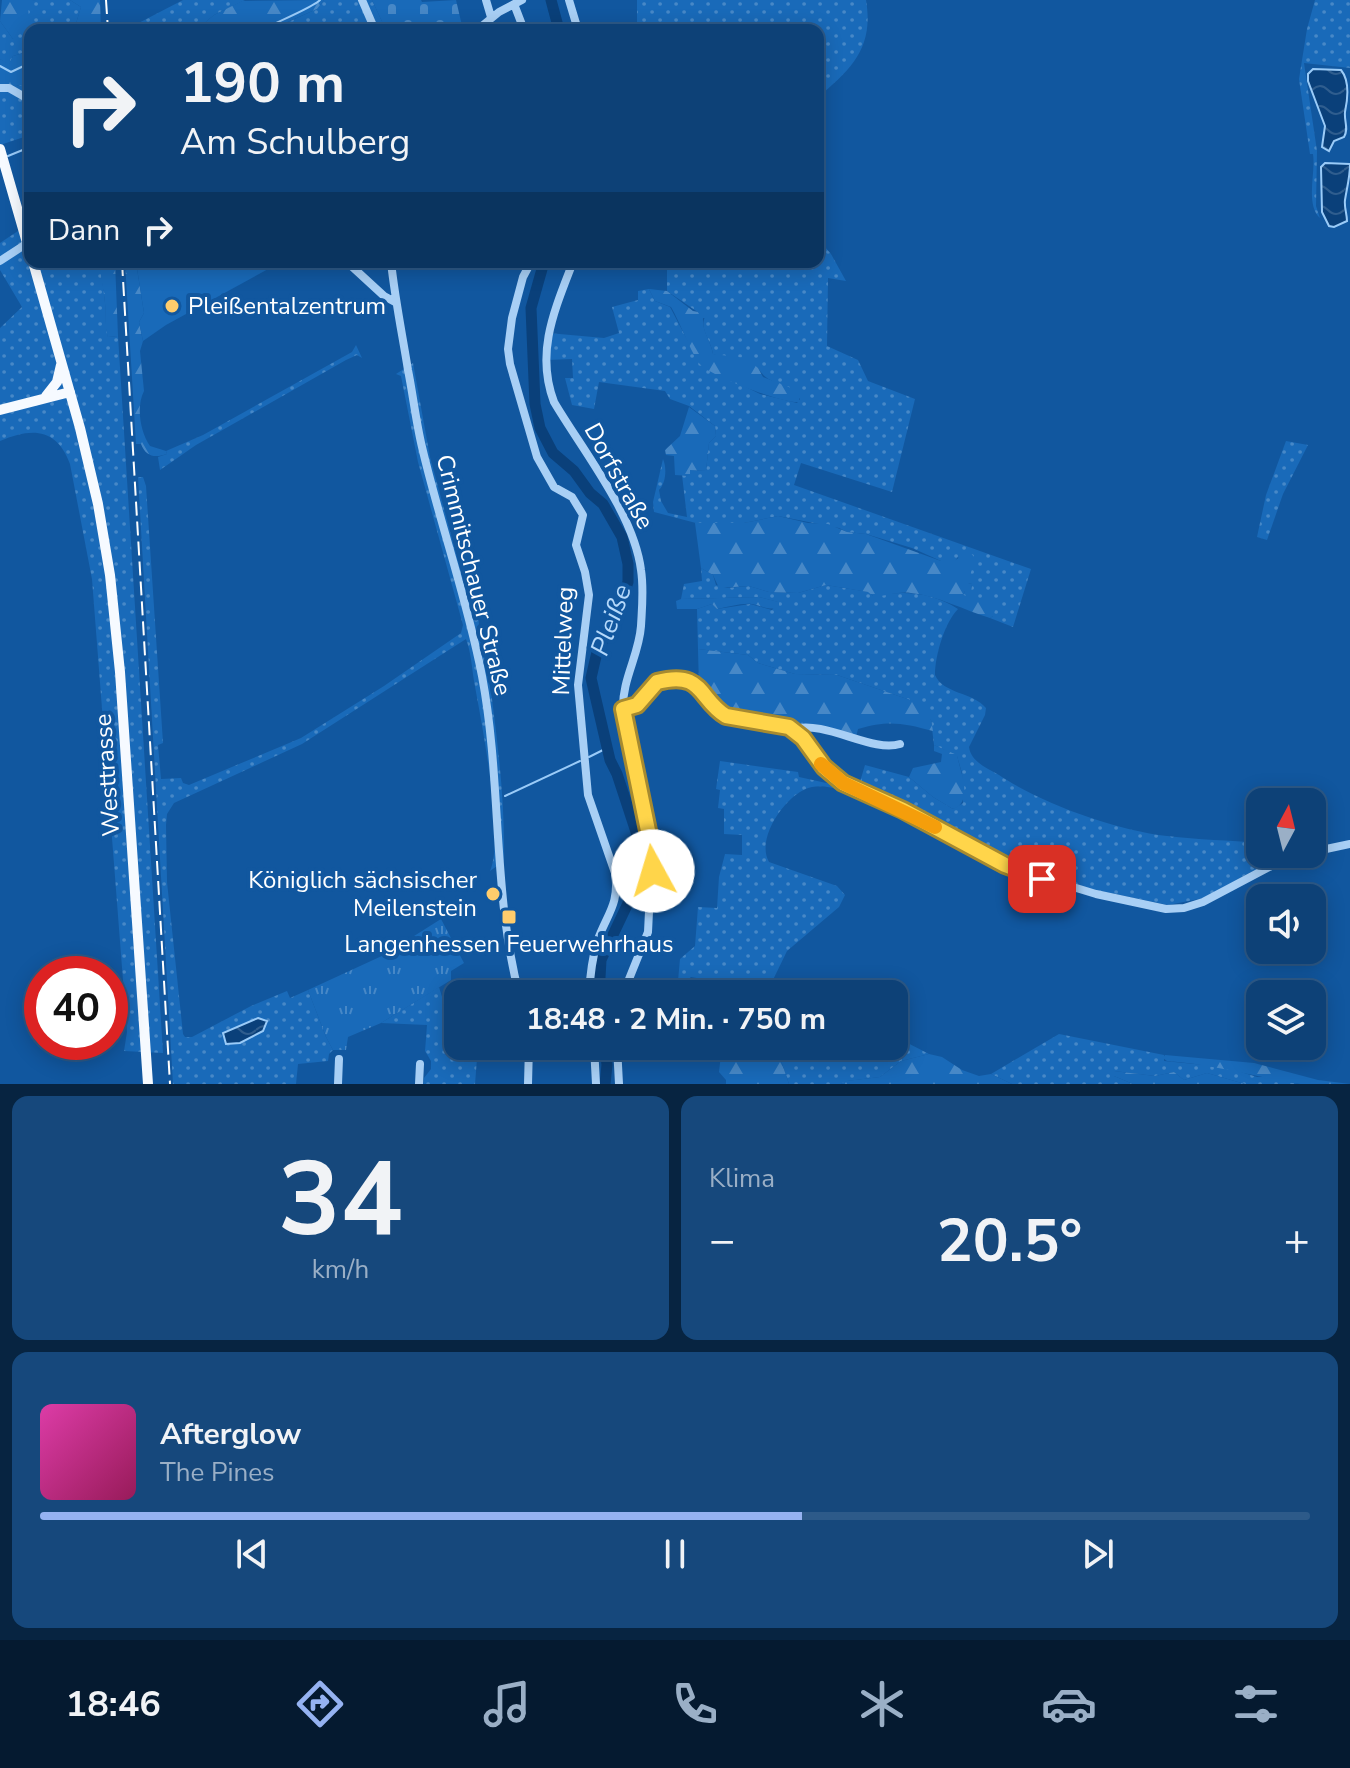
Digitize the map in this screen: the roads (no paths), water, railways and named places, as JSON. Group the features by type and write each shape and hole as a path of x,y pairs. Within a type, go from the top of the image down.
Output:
{"main road":[{"path":"0,149 24,232"},
{"name":"Westtrasse","path":"34,268 89,465 104,538 115,621 148,1084"},
{"path":"44,398 57,382 61,363"},
{"path":"0,410 70,392"}],"street":[{"path":"362,0 372,24"},
{"path":"486,0 491,17"},
{"path":"569,0 576,24"},
{"path":"483,24 518,2 523,24"},
{"path":"0,88 9,88 24,97"},
{"path":"0,261 24,246"},
{"path":"354,268 395,302"},
{"name":"Crimmitschauer Straße","path":"392,268 422,448 482,675 498,811 502,903 516,980"},
{"name":"Mittelweg","path":"528,268 515,305 508,356 537,457 554,487 572,497 583,515 576,545 589,595 578,685 588,795 617,886 615,905 595,948 591,980"},
{"name":"Dorfstraße","path":"571,268 548,333 547,374 554,402 630,530 641,570 641,630 622,693 653,856 648,932 629,980"},
{"path":"623,709 637,705 657,682 681,681 701,688 716,709 726,716 785,725 793,729 824,767 843,783 903,810 1014,869 1096,894 1159,908 1184,908 1203,902 1267,868"},
{"path":"793,729 801,727 829,731 889,746 900,744"},
{"path":"1326,849 1350,844"},
{"path":"338,1084 339,1059"},
{"path":"528,1084 529,1060"},
{"path":"595,1060 596,1084"},
{"path":"618,1060 619,1084"},
{"path":"419,1084 420,1064"}],"water":[{"path":"1313,69 1341,70 1347,84 1345,134 1334,141 1329,151 1322,147 1325,126 1308,81 1308,74"},
{"path":"1325,163 1350,164 1345,203 1347,221 1334,227 1329,226 1322,212 1321,167"},
{"path":"258,1018 267,1021 263,1031 240,1043 226,1044 223,1033"}],"waterway":[{"path":"275,24 320,0"},
{"name":"Pleiße","path":"551,0 557,24"},
{"path":"0,66 11,72 24,66"},
{"path":"8,156 24,149"},
{"name":"Pleiße","path":"542,268 531,308 535,404 540,428 553,453 603,504 622,537 628,564 628,582 597,652 591,678 610,760 642,850 641,865 630,899 601,960 600,980"},
{"path":"589,757 607,748"},
{"path":"505,796 580,761"},
{"name":"Pleiße","path":"605,1084 606,1060"}],"railway":[{"path":"106,0 108,24"},
{"path":"122,268 170,1084"}],"place":[{"name":"Pleißentalzentrum","path":"172,306"},
{"name":"Königlich sächsischer Meilenstein","path":"493,894"},
{"name":"Langenhessen Feuerwehrhaus","path":"509,917"}]}
